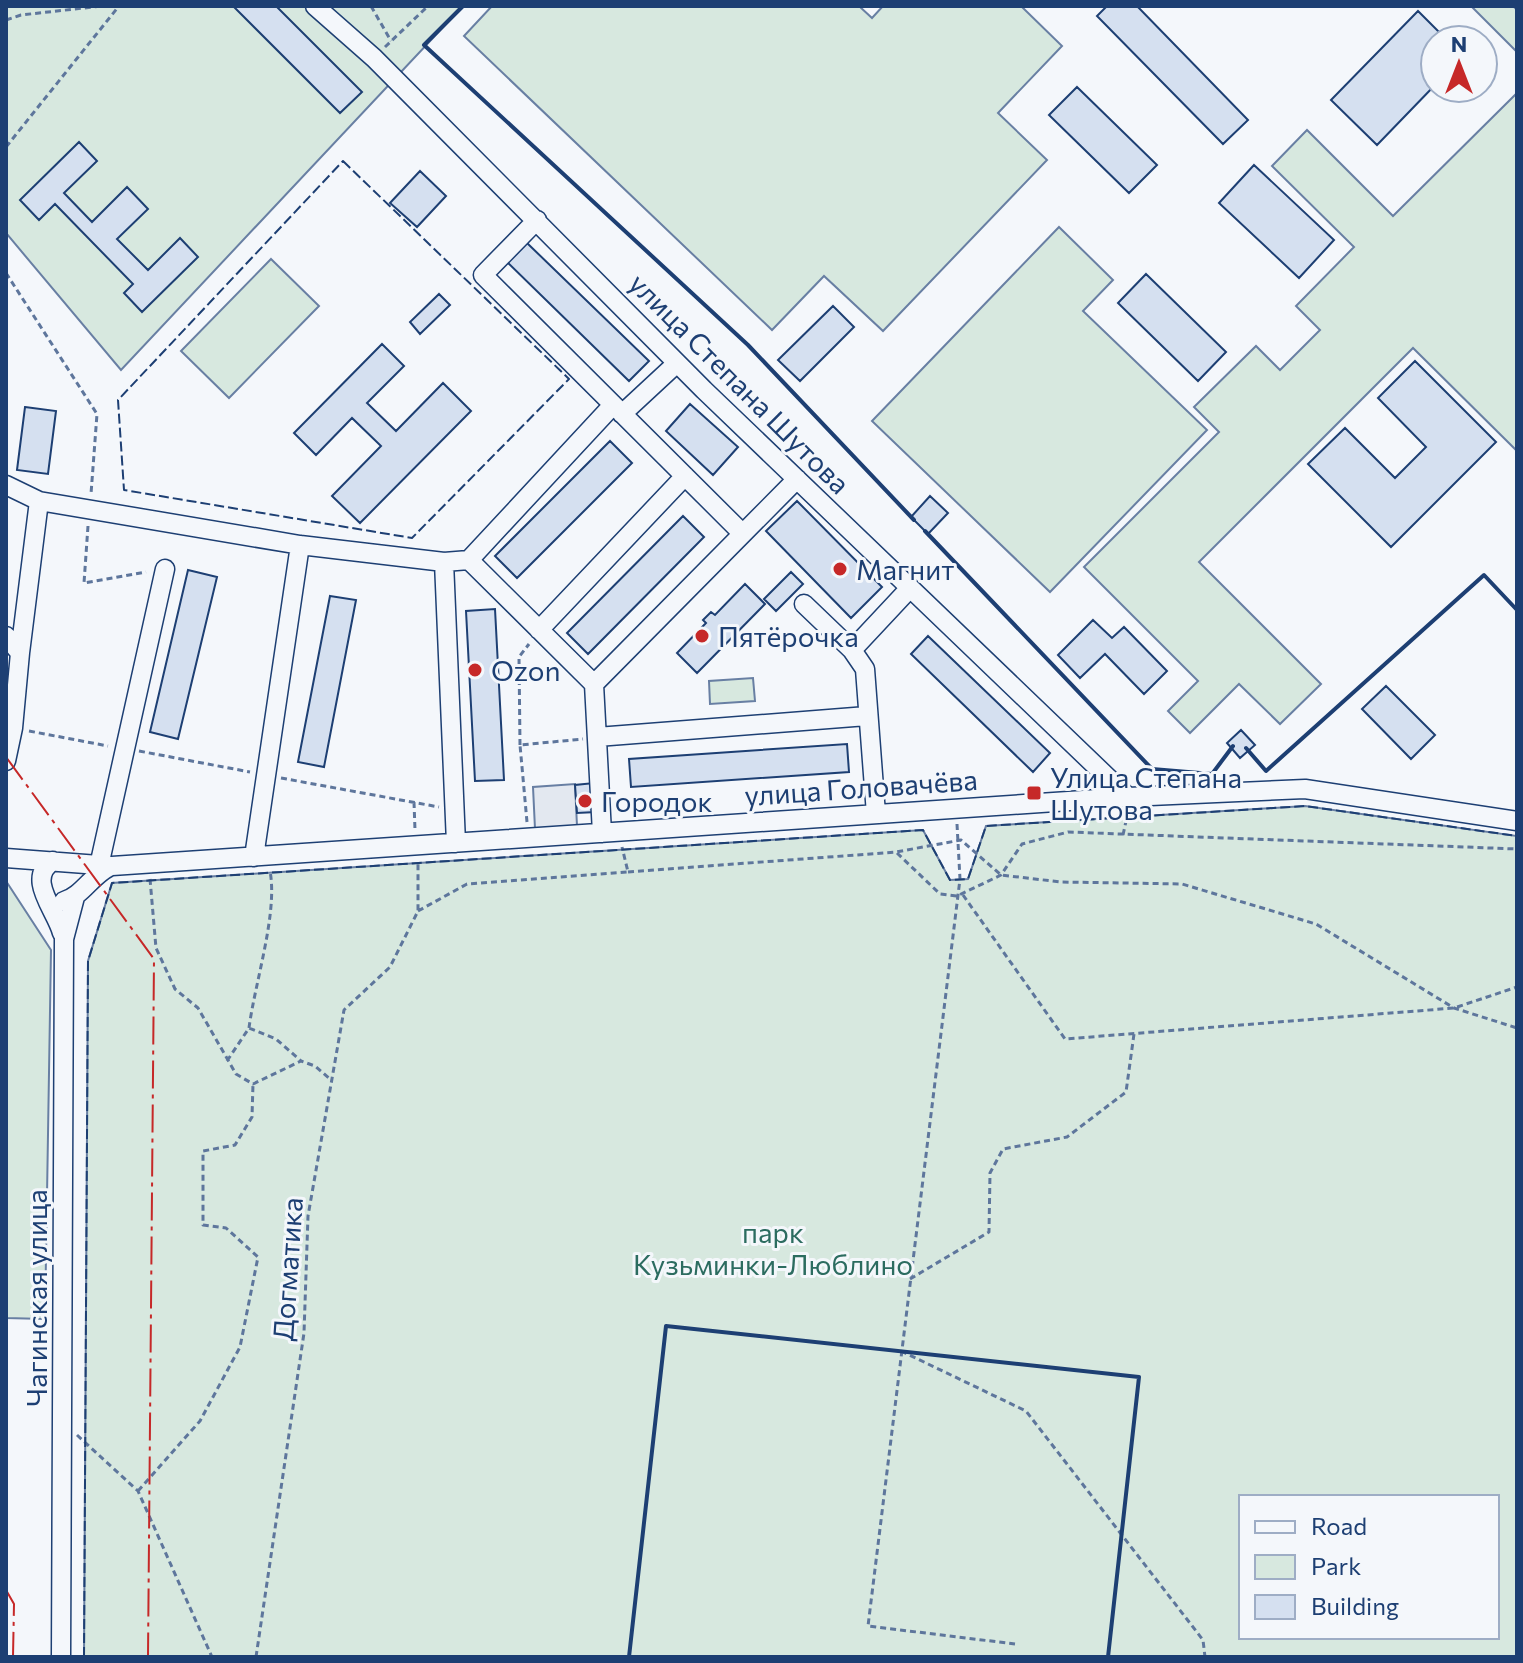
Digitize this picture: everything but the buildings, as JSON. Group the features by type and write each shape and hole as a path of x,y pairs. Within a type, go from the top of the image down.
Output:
{"street":[{"name":"улица Степана Шутова","path":"315,6 374,58 677,363 1128,797"},
{"path":"537,220 483,275 742,533"},
{"path":"6,485 39,501 300,545 444,562 469,560 618,409 677,363"},
{"path":"539,630 685,476"},
{"path":"594,684 797,479"},
{"path":"6,761 13,728 39,501"},
{"path":"260,856 266,775 300,545"},
{"path":"469,560 594,684 597,737 612,832"},
{"path":"444,562 456,843"},
{"path":"6,858 22,868 43,891 63,902 77,894 105,866 123,748 165,569"},
{"path":"852,650 910,588"},
{"path":"804,604 852,650 865,669 876,814"},
{"path":"6,636 20,653"},
{"path":"597,737 867,716"},
{"name":"улица Головачёва","path":"6,858 105,866 146,864 415,840 456,843 1128,797 1305,789 1517,821"},
{"path":"43,891 43,869 63,862 81,873 77,894"},
{"name":"Чагинская улица","path":"43,891 57,916 64,939"},
{"name":"Чагинская улица","path":"61,1657 64,939 77,894"}],"path":[{"path":"6,20 21,15 102,6"},
{"path":"6,147 119,6"},
{"path":"371,6 391,41"},
{"path":"374,58 425,8"},
{"path":"6,273 97,414 84,583 165,569"},
{"path":"528,838 520,745 519,657 539,630"},
{"path":"13,728 454,809"},
{"path":"520,745 597,737"},
{"path":"1123,835 1128,797"},
{"path":"414,802 418,911 467,884 896,852 961,840"},
{"path":"954,809 961,840 957,896 868,1626 1015,1644"},
{"path":"612,832 628,872"},
{"path":"896,852 940,894 957,896 1001,875 1022,844 1068,832 1517,849"},
{"path":"961,840 1001,875 1061,882 1182,884 1316,924 1454,1008 1517,1028"},
{"path":"227,1061 249,1028 273,897 260,856"},
{"path":"146,864 156,948 175,989 198,1008 236,1074 253,1084"},
{"path":"963,895 1065,1039 1454,1008 1517,987"},
{"name":"Догматика","path":"256,1657 304,1333 308,1216 344,1010 390,967 418,911"},
{"path":"249,1028 276,1039 301,1061 315,1066 330,1080"},
{"path":"910,1279 989,1232 990,1173 1003,1149 1067,1137 1126,1092 1134,1033"},
{"path":"253,1084 301,1061"},
{"path":"138,1491 200,1421 240,1347 258,1257 226,1228 203,1225 203,1151 235,1145 252,1117 253,1084"},
{"path":"901,1351 1026,1411 1203,1640 1205,1657"},
{"path":"64,1423 138,1491 212,1657"}],"green space":[{"path":"6,6 463,6 121,370 6,233"},
{"path":"492,6 859,6 872,18 883,6 1021,6 1062,46 998,113 1047,160 883,331 824,276 772,330 464,36"},
{"path":"1471,6 1513,6 1517,10 1517,52 1499,34 1499,24 1489,24"},
{"path":"1517,93 1517,451 1413,348 1199,562 1321,684 1280,724 1239,684 1190,733 1168,711 1198,681 1084,567 1219,432 1194,407 1256,346 1280,370 1320,330 1296,306 1354,247 1272,166 1307,130 1393,216"},
{"path":"1059,227 1113,280 1083,311 1207,430 1050,592 872,421"},
{"path":"271,259 319,306 229,398 181,351"},
{"path":"753,678 755,701 710,704 709,681"},
{"name":"парк Кузьминки-Люблино","path":"1305,806 1517,836 1517,1657 84,1657 88,961 112,883 923,830 950,880 968,879 986,826"},
{"path":"6,881 51,950 45,1319 6,1318"}],"shaded area":[{"path":"575,784 577,826 535,829 533,787"}],"fence":[{"path":"343,161 569,379 412,538 124,490 118,400 343,161"},
{"path":"84,1657 88,961 112,883 923,830 950,880 968,879 986,826 1305,806 1517,836"}],"wall":[{"path":"463,6 424,45 748,345 914,520"},
{"path":"925,531 1152,769 1212,774 1233,746"},
{"path":"1246,748 1266,771 1484,575 1517,610"},
{"path":"629,1657 666,1326 1139,1377 1108,1657"}],"power":[{"path":"6,757 154,959 148,1657"},
{"path":"6,1590 14,1604 13,1657"}],"place":[{"name":"Магнит","path":"840,569"},
{"name":"Пятёрочка","path":"702,636"},
{"name":"Ozon","path":"475,670"},
{"name":"Улица Степана Шутова","path":"1034,793"},
{"name":"Городок","path":"585,801"}]}
